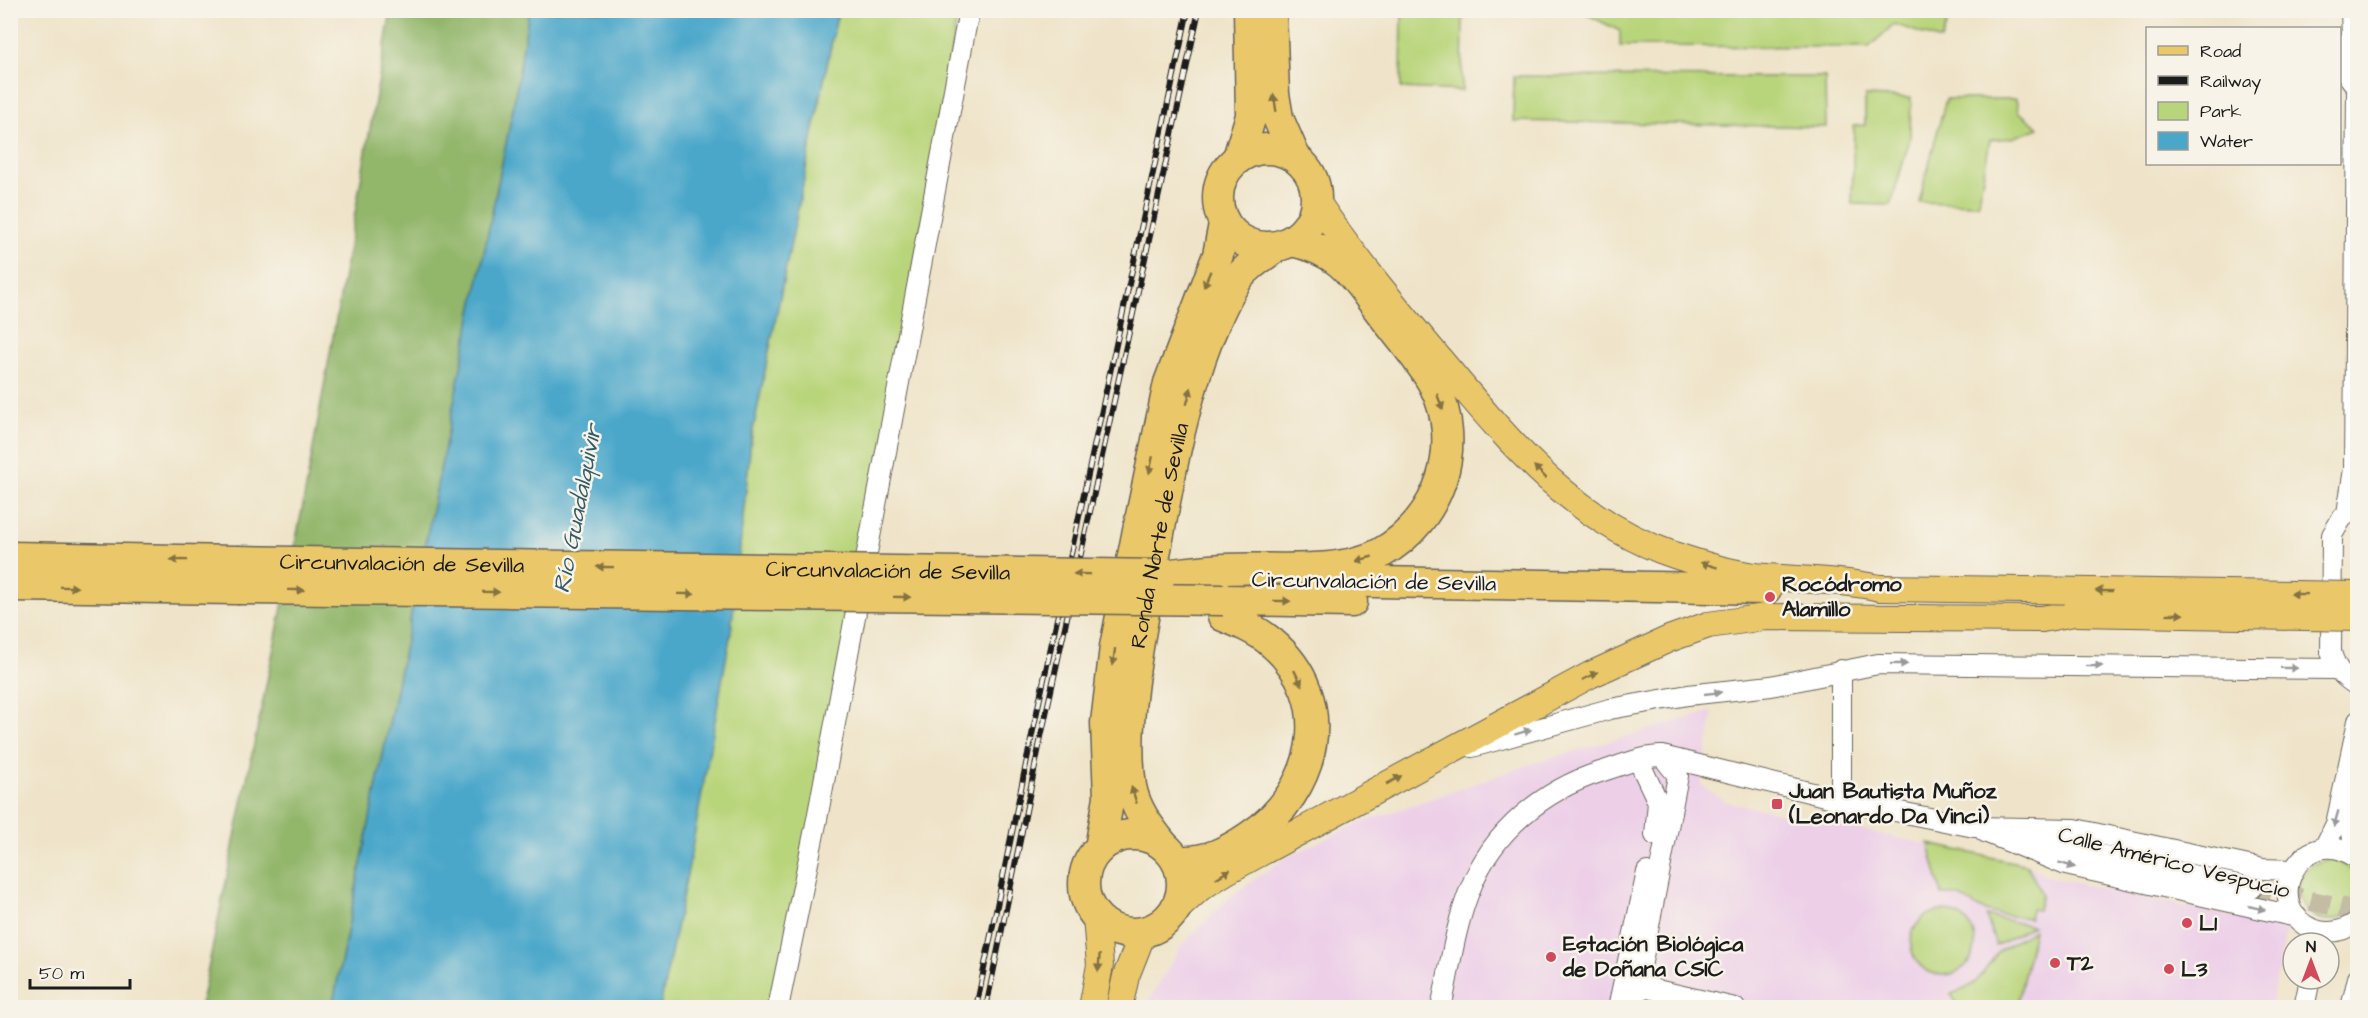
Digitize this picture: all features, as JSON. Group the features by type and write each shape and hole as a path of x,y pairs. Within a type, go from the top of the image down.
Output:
{"highway":[{"name":"Ronda Norte de Sevilla","path":"1096,917 1088,904 1084,882 1090,860 1100,848 1108,796 1106,723 1115,647 1168,383 1218,255 1224,224 1217,196 1220,181 1227,168 1238,158 1251,116 1249,10"},
{"path":"1271,10 1274,94 1278,118 1295,157"},
{"path":"1238,158 1251,151 1267,148 1295,157 1312,174 1317,185 1317,202"},
{"name":"Ronda Norte de Sevilla","path":"1177,909 1182,893 1183,877 1170,853 1142,818 1132,789 1127,754 1139,644 1177,438 1196,369 1217,317 1236,281 1304,231 1313,218 1317,202"},
{"path":"1100,848 1114,839 1131,835 1148,837 1170,853 1197,861 1236,846 1273,820 1299,784 1310,756 1311,716 1305,691 1294,668 1271,642 1243,624 1223,591 1321,567 1367,559 1393,545 1416,525 1433,500 1444,472 1447,444 1445,414 1426,372 1337,259 1316,246 1284,244 1261,247 1246,243 1224,224"},
{"name":"Circunvalación de Sevilla","path":"10,557 237,575 1135,600 1223,591 1766,598"},
{"name":"Circunvalación de Sevilla","path":"10,586 237,575 1161,575 1223,591"},
{"path":"1096,917 1110,928 1126,934 1143,933 1162,924 1177,909"}],"main road":[{"path":"1317,202 1335,229 1406,319 1507,440 1551,484 1584,509 1609,524 1672,554 1719,568 1766,598 2042,619 2074,613 2358,618"},
{"path":"1177,909 1200,888 1227,871 1590,675 1766,598 1880,588 2358,595"},
{"path":"1092,1008 1100,965 1096,917"},
{"path":"1119,1008 1126,976 1143,933"}],"street":[{"path":"778,1008 819,808 969,10"},
{"path":"2351,10 2355,34 2343,56 2348,77 2357,87 2354,469 2352,510 2332,535 2331,652 2336,669 2344,678 2358,686"},
{"path":"1427,762 1540,726 1610,710 1688,695 1771,686 1878,664 2336,669"},
{"path":"1841,670 1841,800"},
{"path":"2324,848 2336,824 2358,721"},
{"path":"1633,1008 1630,984 1660,766"},
{"path":"1618,1008 1630,984 1658,820 1660,766"},
{"name":"Calle Américo Vespucio","path":"1441,1008 1462,912 1471,886 1485,859 1510,827 1542,799 1591,775 1660,766 1756,781 1974,827 2075,829 2263,869 2292,870"},
{"path":"2357,858 2351,827 2358,795"},
{"path":"1974,827 2252,888"},
{"name":"Calle Américo Vespucio","path":"1974,827 2066,865 2307,930 2325,932 2355,926"},
{"path":"2307,930 2289,902 2287,886 2292,870 2305,856 2324,848 2341,849 2357,858"},
{"path":"2351,1008 2358,978"},
{"path":"1630,984 1735,1008"},
{"path":"2304,1008 2308,991"}],"shaded area":[{"path":"1713,711 1701,785 1727,802 2027,865 2052,878 2287,928 2286,931 2281,931 2281,956 2270,1007 1144,1008 1182,945 1230,897 1285,858 1352,826 1531,764"}],"green space":[{"path":"391,11 529,11 513,109 332,1007 200,1008 302,510"},
{"path":"838,11 958,11 853,628 778,1007 656,1008 731,632 751,440"},
{"path":"1402,11 1463,11 1462,91 1401,88"},
{"path":"1580,11 1946,11 1942,18 1948,21 1941,40 1894,24 1869,47 1620,46 1620,31"},
{"path":"1514,76 1825,77 1826,127 1513,121"},
{"path":"1865,96 1911,98 1910,138 1891,205 1852,204 1854,126 1865,125"},
{"path":"1946,99 2016,99 2018,111 2039,128 2012,138 1990,140 1978,204 1919,202"},
{"path":"1929,844 2027,865 2042,894 2038,910 2031,909 2029,918 1998,914 1981,909 1958,896 1942,895"},
{"path":"2329,860 2346,865 2354,873 2359,890 2354,907 2346,915 2329,920 2312,915 2304,907 2299,890 2304,873 2312,865"},
{"path":"1943,911 1961,917 1969,925 1975,943 1969,961 1961,969 1943,975 1925,969 1917,961 1911,943 1917,925 1925,917"},
{"path":"1986,916 2033,926 1996,946"},
{"path":"2034,930 2017,1007 1959,1007 1951,994 1973,984 1999,952"}],"water":[{"name":"Río Guadalquivir","path":"529,11 838,11 751,440 731,632 689,865 660,1007 332,1008 513,109"}],"tunnel":[{"path":"2252,888 2358,911"}],"railway":[{"path":"976,1008 1032,735 1188,10"},
{"path":"986,1008 1041,737 1199,10"}],"place":[{"name":"Rocódromo Alamillo","path":"1770,597"},
{"name":"Juan Bautista Muñoz (Leonardo Da Vinci)","path":"1777,804"},
{"name":"L1","path":"2187,923"},
{"name":"Estación Biológica de Doñana CSIC","path":"1551,957"},
{"name":"T2","path":"2055,963"},
{"name":"L3","path":"2169,969"}]}
